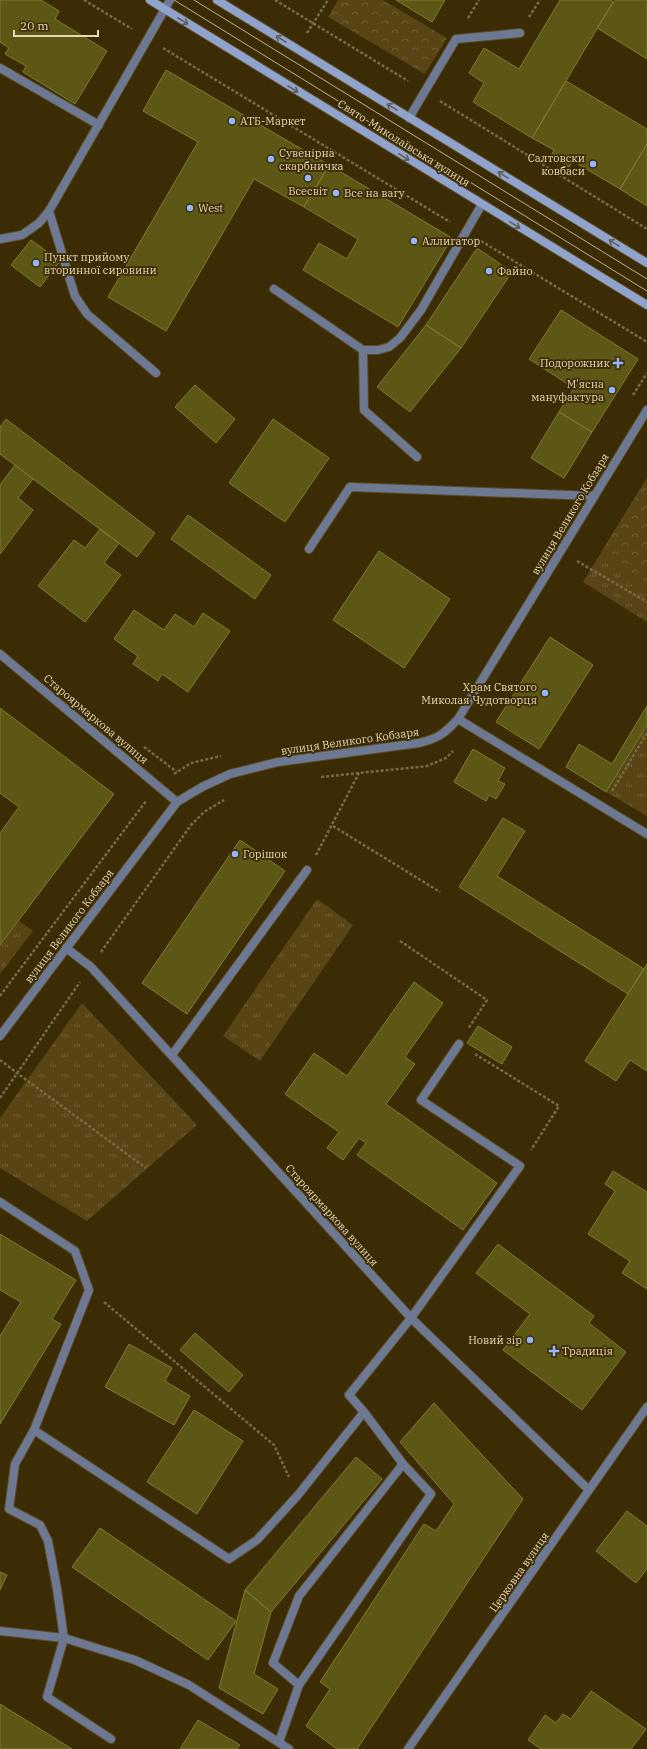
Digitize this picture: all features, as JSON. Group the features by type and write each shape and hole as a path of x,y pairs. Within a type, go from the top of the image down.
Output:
{"main road":[{"name":"Свято-Миколаївська вулиця","path":"150,0 647,306"},
{"path":"218,0 647,263"}],"street":[{"path":"0,239 22,235 39,223 49,211 170,0"},
{"path":"409,118 456,39 520,33"},
{"path":"0,68 99,125"},
{"path":"274,289 363,350 378,350 389,347 400,338 421,310 482,204"},
{"path":"49,211 75,296 87,314 156,373"},
{"path":"363,350 364,410 417,456"},
{"name":"вулиця Великого Кобзаря","path":"0,1036 177,802 202,787 230,774 278,762 433,740 444,734 458,719 647,410"},
{"path":"309,549 350,487 594,496"},
{"name":"Староярмаркова вулиця","path":"0,654 177,802"},
{"path":"458,719 647,834"},
{"path":"172,1055 307,870"},
{"name":"Староярмаркова вулиця","path":"66,948 91,967 411,1318 589,1490"},
{"path":"279,1742 299,1685 431,1494 403,1464 364,1412 349,1395 411,1318 520,1166 421,1100 459,1044"},
{"path":"0,1202 74,1251 90,1290 34,1430 16,1464 9,1509 40,1525 48,1541 64,1638 47,1697 111,1740"},
{"name":"Церковна вулиця","path":"408,1749 647,1407"},
{"path":"34,1430 229,1559 257,1540 298,1495 364,1412"},
{"path":"299,1685 273,1663 299,1596 403,1464"},
{"path":"0,1631 64,1638 135,1660 189,1684 289,1749"}],"path":[{"path":"84,0 647,342"},
{"path":"275,0 647,229"},
{"path":"298,50 328,0"},
{"path":"574,558 647,602"},
{"path":"603,807 647,733"},
{"path":"307,870 333,826 359,774 366,750"},
{"path":"0,996 149,797"},
{"path":"333,826 440,892"},
{"path":"400,941 487,1000 459,1044 559,1106 520,1166"},
{"path":"0,1060 146,1168"},
{"path":"90,1290 274,1445 298,1495"}],"green space":[{"path":"338,0 383,0 447,38 425,74 328,17"},
{"path":"647,478 647,622 583,582"},
{"path":"647,478 647,583 600,554"},
{"path":"647,725 647,816 606,792"},
{"path":"317,899 353,925 260,1061 223,1036"},
{"path":"19,921 33,931 0,974 0,945"},
{"path":"82,1003 197,1125 87,1221 0,1168 0,1118"}],"building":[{"path":"0,0 41,0 59,11 55,19 107,51 75,104 23,72 26,66 5,54 9,48 0,42"},
{"path":"396,0 445,0 432,22"},
{"path":"560,0 611,0 613,2 532,138 473,102 484,83 469,73 484,48 519,69"},
{"path":"615,0 647,0 647,59 597,28"},
{"path":"166,70 329,165 304,207 254,179 166,331 108,297 198,142 143,111"},
{"path":"566,81 647,129 647,144 620,189 573,161 569,167 551,156 554,150 532,138"},
{"path":"647,144 647,206 620,189"},
{"path":"329,165 452,238 398,327 303,270 319,243 347,259 358,239 304,207"},
{"name":"Пункт прийому вторинної сировини","path":"31,240 60,261 40,287 11,265"},
{"path":"477,248 512,272 461,348 426,325"},
{"path":"561,310 638,359 592,432 559,412 574,388 529,359"},
{"path":"426,325 461,348 410,412 377,387"},
{"path":"195,385 235,419 216,443 175,407"},
{"path":"559,412 592,432 564,478 531,458"},
{"path":"6,419 155,533 137,557 0,454 0,427"},
{"path":"273,419 329,458 285,522 229,483"},
{"path":"15,465 33,479 18,498 33,510 0,554 0,485"},
{"path":"188,515 271,575 255,599 171,539"},
{"path":"100,529 119,543 104,563 121,575 85,622 38,586 74,540 85,548"},
{"path":"379,551 450,599 404,668 333,620"},
{"path":"134,610 164,630 175,614 194,627 203,613 230,631 188,692 162,674 158,681 133,664 138,656 114,639"},
{"name":"Храм Святого Миколая Чудотворця","path":"550,637 593,665 539,749 496,722"},
{"path":"647,706 647,725 606,792 566,767 579,744 612,764"},
{"path":"0,708 114,794 0,945 0,833 19,807 0,793"},
{"path":"473,749 505,768 498,781 505,784 496,799 489,795 486,801 454,782"},
{"path":"503,818 525,831 497,876 644,969 628,994 459,887"},
{"path":"240,840 285,871 187,1014 142,983"},
{"path":"647,964 647,1071 630,1060 616,1081 585,1061"},
{"path":"414,982 443,1003 405,1057 415,1064 386,1104 497,1183 463,1230 357,1155 366,1143 359,1138 343,1160 327,1148 339,1132 285,1094 314,1053 347,1076"},
{"path":"478,1026 512,1047 502,1064 467,1043"},
{"path":"613,1171 647,1192 647,1289 622,1273 630,1261 588,1234 615,1191 605,1184"},
{"path":"0,1234 76,1280 52,1319 61,1324 0,1424 0,1336 21,1302 0,1290"},
{"path":"498,1244 594,1316 589,1323 626,1352 582,1410 503,1350 530,1314 476,1273"},
{"path":"195,1333 243,1375 229,1392 180,1350"},
{"path":"129,1344 172,1368 165,1381 190,1396 174,1425 105,1387"},
{"path":"434,1403 523,1499 357,1749 337,1749 306,1726 330,1689 320,1682 424,1524 436,1531 454,1504 400,1442"},
{"path":"194,1410 243,1441 197,1514 147,1482"},
{"path":"356,1457 382,1479 271,1612 245,1590"},
{"path":"627,1511 647,1526 647,1569 636,1583 596,1551"},
{"path":"100,1528 236,1621 208,1660 72,1567"},
{"path":"0,1572 7,1575 0,1590"},
{"path":"245,1590 271,1612 254,1674 278,1689 263,1714 219,1688"},
{"path":"591,1691 646,1729 631,1749 541,1749 528,1740 545,1715 556,1723 563,1714 571,1719"},
{"path":"0,1704 72,1749 0,1749"},
{"path":"198,1720 240,1745 237,1749 180,1749"}],"tram line":[{"path":"174,0 647,291"},
{"path":"194,0 647,279"}],"place":[{"name":"АТБ-Маркет","path":"232,121"},
{"name":"Сувенірна скарбничка","path":"271,159"},
{"name":"Салтовски ковбаси","path":"593,164"},
{"name":"Всесвіт","path":"308,178"},
{"name":"Все на вагу","path":"336,193"},
{"name":"West","path":"190,208"},
{"name":"Аллигатор","path":"414,241"},
{"name":"Пункт прийому вторинної сировини","path":"36,263"},
{"name":"Файно","path":"489,271"},
{"name":"Подорожник","path":"618,363"},
{"name":"М'ясна мануфактура","path":"612,390"},
{"name":"Храм Святого Миколая Чудотворця","path":"545,693"},
{"name":"Горішок","path":"235,854"},
{"name":"Новий зір","path":"530,1340"},
{"name":"Традиція","path":"554,1351"}]}
